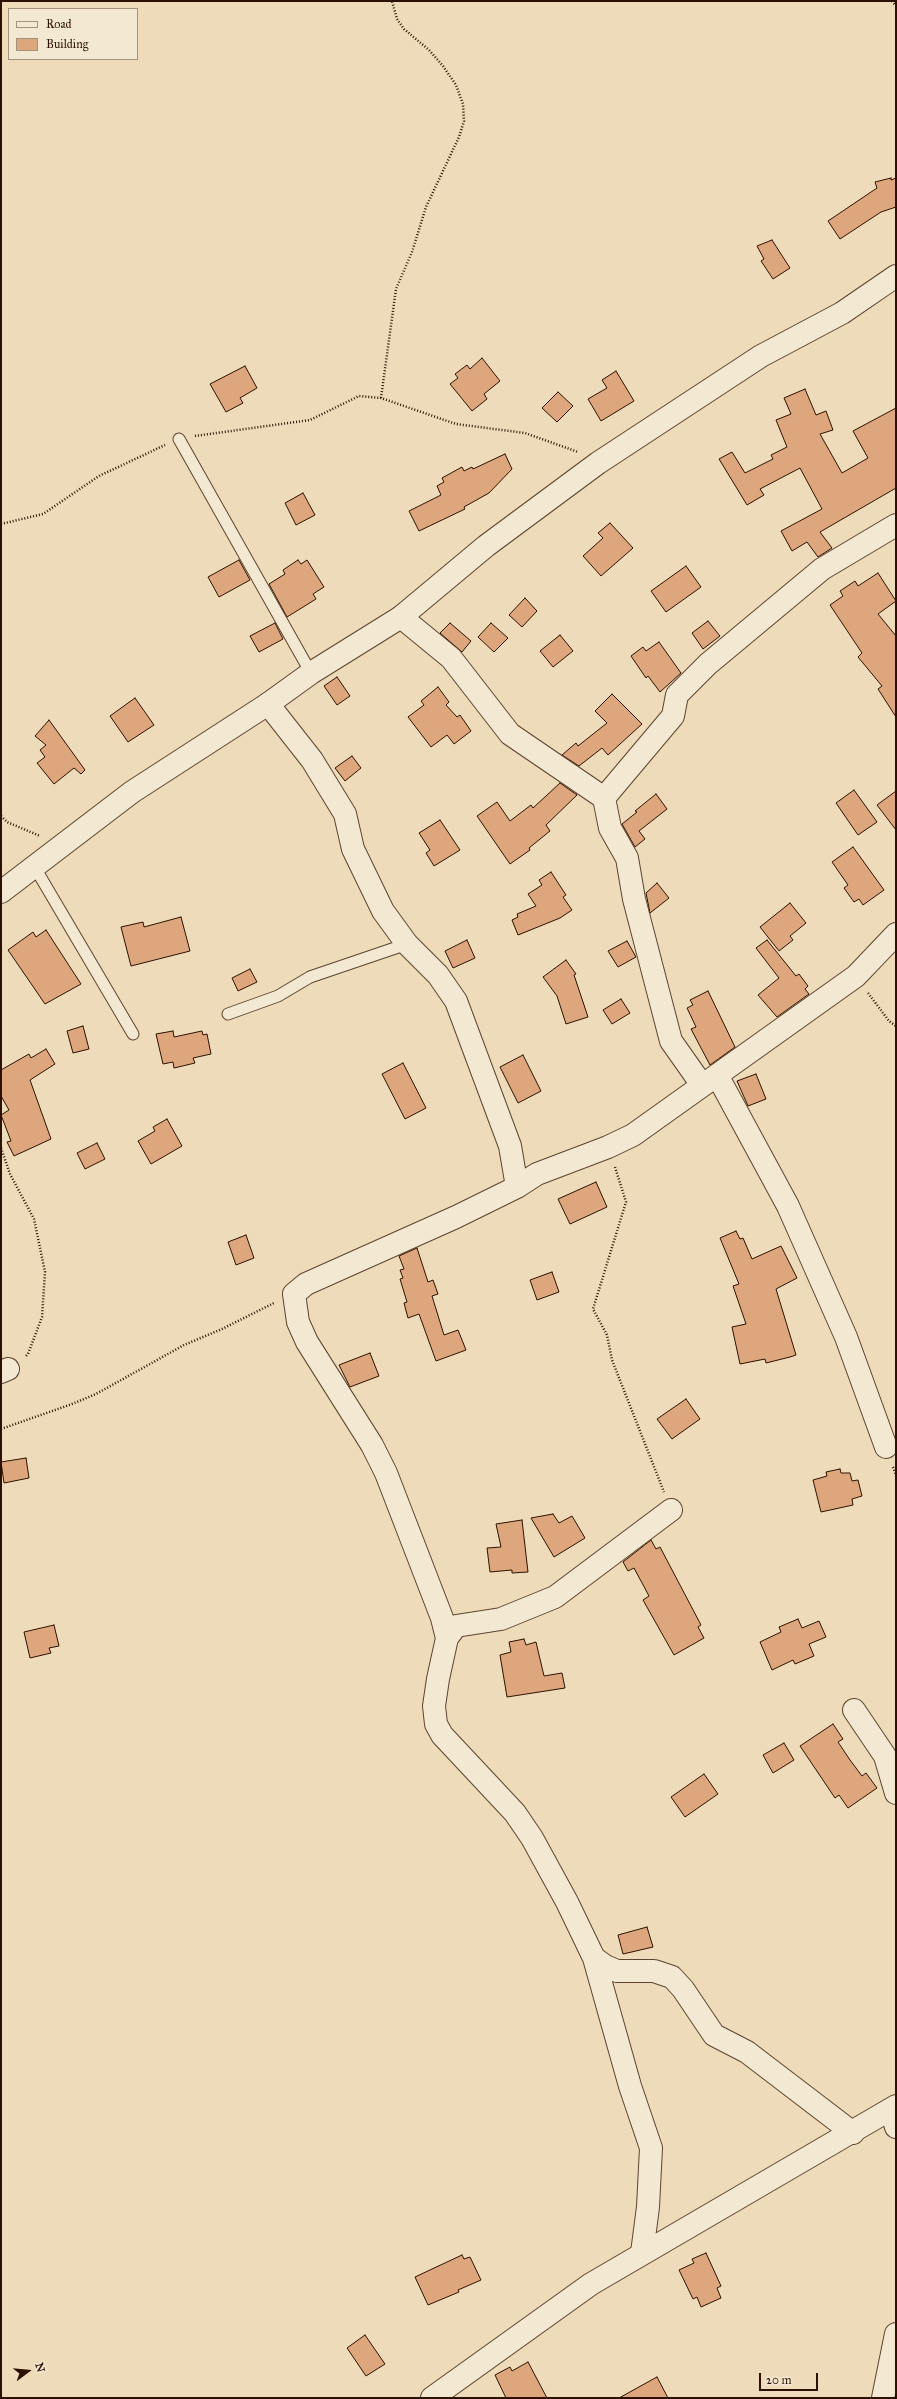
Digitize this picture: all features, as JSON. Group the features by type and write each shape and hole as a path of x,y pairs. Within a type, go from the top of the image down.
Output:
{"street":[{"path":"1,892 132,792 268,704 310,673 401,617 486,546 598,463 761,356 842,313 895,281"},
{"path":"604,798 672,716 677,695 708,664 822,568 896,525"},
{"path":"401,617 451,658 510,734 604,798 610,828 627,858 634,899 671,1042 710,1080 791,1213 846,1337 886,1447"},
{"path":"268,704 312,760 345,814 353,849 383,911 407,944 438,975 456,1001 510,1146 517,1187"},
{"path":"447,1638 442,1618 386,1473 372,1445 307,1342 298,1322 294,1294 306,1284 456,1217 517,1187 537,1174 608,1147 633,1135 856,976 896,934"},
{"path":"642,2253 648,2207 651,2148 630,2086 594,1958 567,1902 532,1838 515,1813 442,1735 436,1724 434,1706 447,1638 456,1626 501,1619 555,1596 671,1510"},
{"path":"854,1710 885,1756 896,1793"},
{"path":"594,1958 605,1966 617,1971 654,1971 672,1977 683,1989 714,2034 747,2052 853,2133"},
{"path":"432,2398 573,2297 642,2253 853,2133 894,2114"},
{"path":"883,2398 882,2395 896,2334"}],"lane":[{"path":"179,438 310,673"},
{"path":"34,866 133,1034"},
{"path":"228,1014 278,996 310,977 407,944"}],"path":[{"path":"381,398 396,289 412,252 426,207 459,137 464,121 463,104 456,85 444,66 429,50 404,29 397,19 392,1"},
{"path":"892,1 896,6"},
{"path":"1,524 43,514 99,476 179,438 310,420 360,396 381,398 456,424 525,433 581,453 598,463"},
{"path":"1,816 7,822 35,834 65,842"},
{"path":"856,976 889,1021 896,1026"},
{"path":"608,1147 626,1202 593,1309 607,1335 612,1360 671,1510"},
{"path":"1,1148 10,1174 34,1219 45,1272 42,1317 28,1354 4,1370"},
{"path":"1,1429 96,1394 184,1345 222,1329 294,1294"}],"building":[{"path":"891,178 891,180 896,178 896,207 881,212 840,239 828,221 877,188 875,182"},
{"path":"772,240 790,268 773,279 761,261 764,259 757,246"},
{"path":"482,358 500,381 484,394 487,399 472,411 450,384 458,378 455,374 467,365 470,369"},
{"path":"245,366 257,388 240,398 243,403 226,412 210,384"},
{"path":"616,371 634,401 601,421 588,399 607,388 602,380"},
{"path":"805,389 816,415 826,411 833,430 820,434 842,473 868,458 853,431 896,408 896,488 820,532 832,548 818,557 807,542 792,551 781,531 822,509 800,468 760,489 764,495 747,505 719,459 732,452 745,473 773,459 771,455 787,447 776,420 791,414 784,398"},
{"path":"558,392 573,406 557,422 542,408"},
{"path":"505,454 512,469 489,493 464,507 465,509 419,531 409,511 441,495 437,486 444,482 442,478 462,467 464,471 472,467 473,469"},
{"path":"303,493 315,515 296,525 285,503"},
{"path":"610,523 633,548 601,576 583,556 603,538 598,533"},
{"path":"239,560 250,580 219,597 208,577"},
{"path":"298,560 301,564 307,560 324,587 313,594 316,599 287,617 269,584 285,574 283,570"},
{"path":"686,566 701,587 666,612 651,591"},
{"path":"878,573 896,601 878,614 896,636 896,717 878,689 882,686 858,657 862,653 830,605 843,596 840,591 855,581 858,586"},
{"path":"525,598 537,611 522,627 509,615"},
{"path":"708,621 720,636 703,649 692,633"},
{"path":"275,623 283,639 259,652 250,636"},
{"path":"450,623 471,641 462,652 440,633"},
{"path":"491,623 508,638 494,652 478,637"},
{"path":"560,635 573,651 553,667 540,651"},
{"path":"659,642 681,673 660,692 648,676 646,678 631,656 643,647 646,651"},
{"path":"337,677 350,696 337,705 324,686"},
{"path":"438,687 449,702 446,705 457,717 460,715 471,731 454,744 447,735 431,747 408,717 424,705 421,701"},
{"path":"612,694 642,724 608,755 602,748 579,766 562,755 576,743 578,746 607,723 595,711"},
{"path":"135,698 154,725 128,742 110,716"},
{"path":"49,720 85,770 81,774 74,768 54,784 37,763 45,757 40,750 46,745 35,736"},
{"path":"352,756 361,768 345,781 335,768"},
{"path":"560,783 577,795 546,825 550,831 529,848 530,850 510,864 477,816 497,802 510,821 531,805 533,808"},
{"path":"854,790 877,822 858,835 836,803"},
{"path":"896,791 896,830 877,805"},
{"path":"656,794 667,809 639,831 645,839 635,847 622,824"},
{"path":"440,820 460,850 434,866 426,853 430,850 419,833"},
{"path":"853,847 884,890 863,905 859,899 854,902 844,888 848,885 832,862"},
{"path":"551,872 566,895 563,897 572,910 560,918 518,935 512,920 518,917 517,914 536,906 528,894 542,885 539,880"},
{"path":"657,883 669,898 650,913 646,893"},
{"path":"790,903 806,923 790,936 793,940 779,951 760,927"},
{"path":"181,917 190,951 131,966 121,927 143,922 144,927"},
{"path":"46,930 81,984 45,1004 8,950 33,932 36,937"},
{"path":"467,940 475,958 453,968 445,951"},
{"path":"767,940 796,976 799,974 808,986 805,989 809,994 777,1017 758,995 779,978 756,948"},
{"path":"627,941 636,957 618,967 608,951"},
{"path":"566,960 576,974 574,975 588,1017 566,1024 557,996 543,977"},
{"path":"250,969 257,982 238,991 232,978"},
{"path":"708,991 735,1047 710,1065 691,1029 696,1027 687,1008 693,1005 690,1000"},
{"path":"621,999 630,1013 612,1024 603,1010"},
{"path":"83,1026 89,1049 73,1053 67,1031"},
{"path":"173,1031 174,1037 202,1031 203,1035 207,1034 211,1054 193,1058 195,1063 174,1068 173,1062 163,1064 156,1034"},
{"path":"46,1049 55,1064 30,1080 51,1139 14,1156 7,1142 11,1141 1,1115 9,1110 1,1096 1,1070 29,1054 31,1058"},
{"path":"523,1055 541,1091 518,1103 500,1067"},
{"path":"403,1063 426,1108 405,1119 382,1074"},
{"path":"756,1074 766,1099 748,1106 737,1081"},
{"path":"167,1119 182,1146 151,1164 138,1141 155,1131 153,1127"},
{"path":"97,1143 105,1159 85,1169 77,1153"},
{"path":"596,1182 607,1207 570,1224 558,1199"},
{"path":"736,1231 740,1239 743,1238 752,1259 781,1246 797,1278 776,1289 796,1355 766,1363 765,1359 740,1364 732,1327 746,1324 733,1286 739,1284 720,1238"},
{"path":"246,1235 254,1258 236,1265 228,1242"},
{"path":"417,1248 428,1282 433,1280 438,1294 432,1296 444,1335 458,1330 466,1350 436,1361 419,1314 408,1318 404,1303 407,1302 400,1279 403,1278 400,1270 404,1269 399,1256"},
{"path":"552,1272 559,1292 537,1300 530,1280"},
{"path":"370,1353 379,1376 350,1387 339,1365"},
{"path":"686,1399 700,1419 672,1439 657,1419"},
{"path":"26,1458 29,1478 4,1483 1,1462"},
{"path":"840,1469 841,1473 850,1473 852,1481 858,1480 862,1496 852,1499 853,1505 821,1512 813,1480 827,1476 826,1472"},
{"path":"553,1514 559,1523 572,1516 585,1538 554,1557 531,1518"},
{"path":"522,1520 528,1572 512,1573 512,1570 490,1572 487,1548 501,1547 496,1524"},
{"path":"651,1540 656,1549 660,1547 701,1625 698,1627 704,1638 674,1655 643,1600 649,1596 634,1568 628,1571 623,1562"},
{"path":"798,1619 802,1628 819,1621 826,1637 809,1644 814,1656 795,1664 793,1660 772,1670 760,1642 781,1632 779,1627"},
{"path":"54,1625 59,1646 49,1648 51,1653 30,1658 24,1632"},
{"path":"524,1639 526,1645 536,1642 544,1676 562,1673 565,1688 507,1697 500,1655 511,1652 509,1642"},
{"path":"833,1724 843,1739 838,1742 850,1760 862,1776 866,1773 877,1788 848,1808 839,1795 835,1798 800,1746"},
{"path":"784,1743 794,1760 773,1773 763,1755"},
{"path":"704,1774 718,1794 685,1817 671,1797"},
{"path":"647,1927 653,1947 623,1954 618,1935"},
{"path":"706,2253 721,2286 717,2288 721,2298 701,2307 697,2297 693,2299 679,2270 694,2263 692,2259"},
{"path":"462,2255 464,2259 470,2257 481,2280 458,2290 459,2292 428,2305 415,2277"},
{"path":"365,2335 385,2364 366,2376 347,2348"},
{"path":"528,2362 547,2398 506,2398 495,2375 510,2367 512,2371"},
{"path":"657,2377 668,2398 619,2398"}]}
